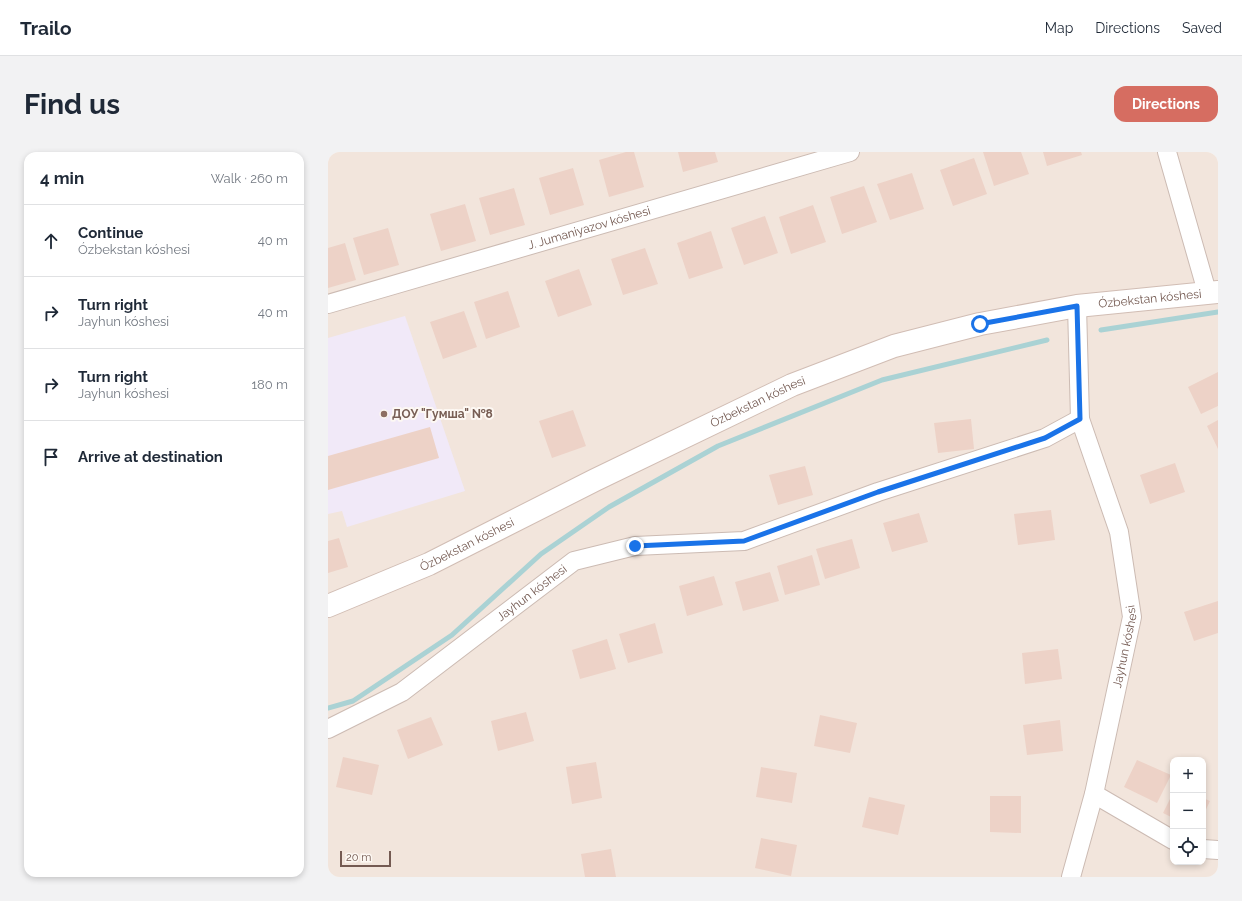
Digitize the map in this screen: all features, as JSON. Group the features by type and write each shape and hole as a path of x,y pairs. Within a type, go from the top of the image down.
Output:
{"street":[{"name":"J. Jumaniyazov kóshesi","path":"328,304 850,152"},
{"path":"1166,152 1213,292"},
{"name":"Ózbekstan kóshesi","path":"328,606 429,564 595,480 792,385 894,346 980,324 1077,306 1213,292"},
{"name":"Jayhun kóshesi","path":"1071,877 1094,794 1132,617 1119,532 1080,419 1077,306"},
{"name":"Jayhun kóshesi","path":"328,729 402,692 574,561 635,546 744,541 878,492 1045,438 1080,419"},
{"path":"1094,794 1170,838"},
{"path":"1206,849 1218,850"}],"shaded area":[{"path":"328,152 1218,152 1218,877 328,877"},
{"name":"ДОУ \"Гумша\" №8","path":"405,316 465,491 347,527 342,511 328,514 328,338"}],"building":[{"path":"626,152 634,152 644,187 609,197 599,160"},
{"path":"678,152 715,152 718,162 683,172"},
{"path":"983,152 1021,152 1029,174 994,186"},
{"path":"1043,152 1081,152 1082,155 1047,166"},
{"path":"974,158 987,194 953,206 940,170"},
{"path":"573,168 584,205 550,215 539,178"},
{"path":"912,173 924,209 890,220 877,184"},
{"path":"864,186 877,222 842,234 830,197"},
{"path":"514,188 525,225 490,235 479,198"},
{"path":"465,204 476,241 441,251 430,214"},
{"path":"813,205 826,242 791,254 779,217"},
{"path":"765,216 778,253 744,265 731,228"},
{"path":"388,228 399,265 364,275 353,238"},
{"path":"711,231 723,268 689,279 677,243"},
{"path":"345,243 356,280 328,288 328,248"},
{"path":"645,248 658,284 623,295 611,259"},
{"path":"579,269 592,305 558,317 545,281"},
{"path":"508,291 520,327 486,339 474,302"},
{"path":"464,311 477,347 443,359 430,322"},
{"path":"1218,372 1218,406 1201,414 1188,387"},
{"path":"573,410 586,446 552,458 539,421"},
{"path":"971,419 974,449 938,453 934,423"},
{"path":"1218,420 1218,449 1207,426"},
{"path":"430,427 439,458 328,490 328,456"},
{"path":"1175,463 1185,492 1150,504 1140,475"},
{"path":"805,466 813,495 778,505 769,475"},
{"path":"1051,510 1055,540 1018,545 1014,514"},
{"path":"919,513 928,542 892,552 883,523"},
{"path":"339,538 348,567 328,573 328,541"},
{"path":"852,539 860,568 825,579 816,549"},
{"path":"812,555 820,585 785,595 777,566"},
{"path":"770,572 779,601 743,611 735,582"},
{"path":"714,576 723,605 687,616 679,586"},
{"path":"1218,601 1218,633 1194,641 1184,612"},
{"path":"655,623 663,653 628,663 619,634"},
{"path":"607,639 616,669 580,679 572,650"},
{"path":"1058,649 1062,679 1025,684 1022,653"},
{"path":"526,712 534,741 498,751 491,721"},
{"path":"820,715 857,723 850,753 814,746"},
{"path":"431,717 443,745 408,759 397,730"},
{"path":"1060,720 1063,751 1027,755 1023,725"},
{"path":"343,757 379,765 372,795 336,787"},
{"path":"1137,760 1170,775 1157,803 1124,787"},
{"path":"596,762 602,798 572,804 566,767"},
{"path":"761,767 797,773 792,803 756,797"},
{"path":"990,796 1021,796 1021,833 990,832"},
{"path":"869,797 905,805 898,835 862,827"},
{"path":"1170,799 1170,816 1163,813"},
{"path":"1206,799 1210,801 1206,810"},
{"path":"761,838 797,845 791,876 755,868"},
{"path":"611,849 616,877 585,877 581,854"}],"waterway":[{"path":"1101,330 1218,312"},
{"path":"328,708 353,701 452,635 541,554 609,507 718,446 882,380 1047,340"}],"place":[{"name":"ДОУ \"Гумша\" №8","path":"384,414"}],"route":[{"path":"635,546 744,541 878,492 1045,438 1080,419 1077,306 980,324"}]}
